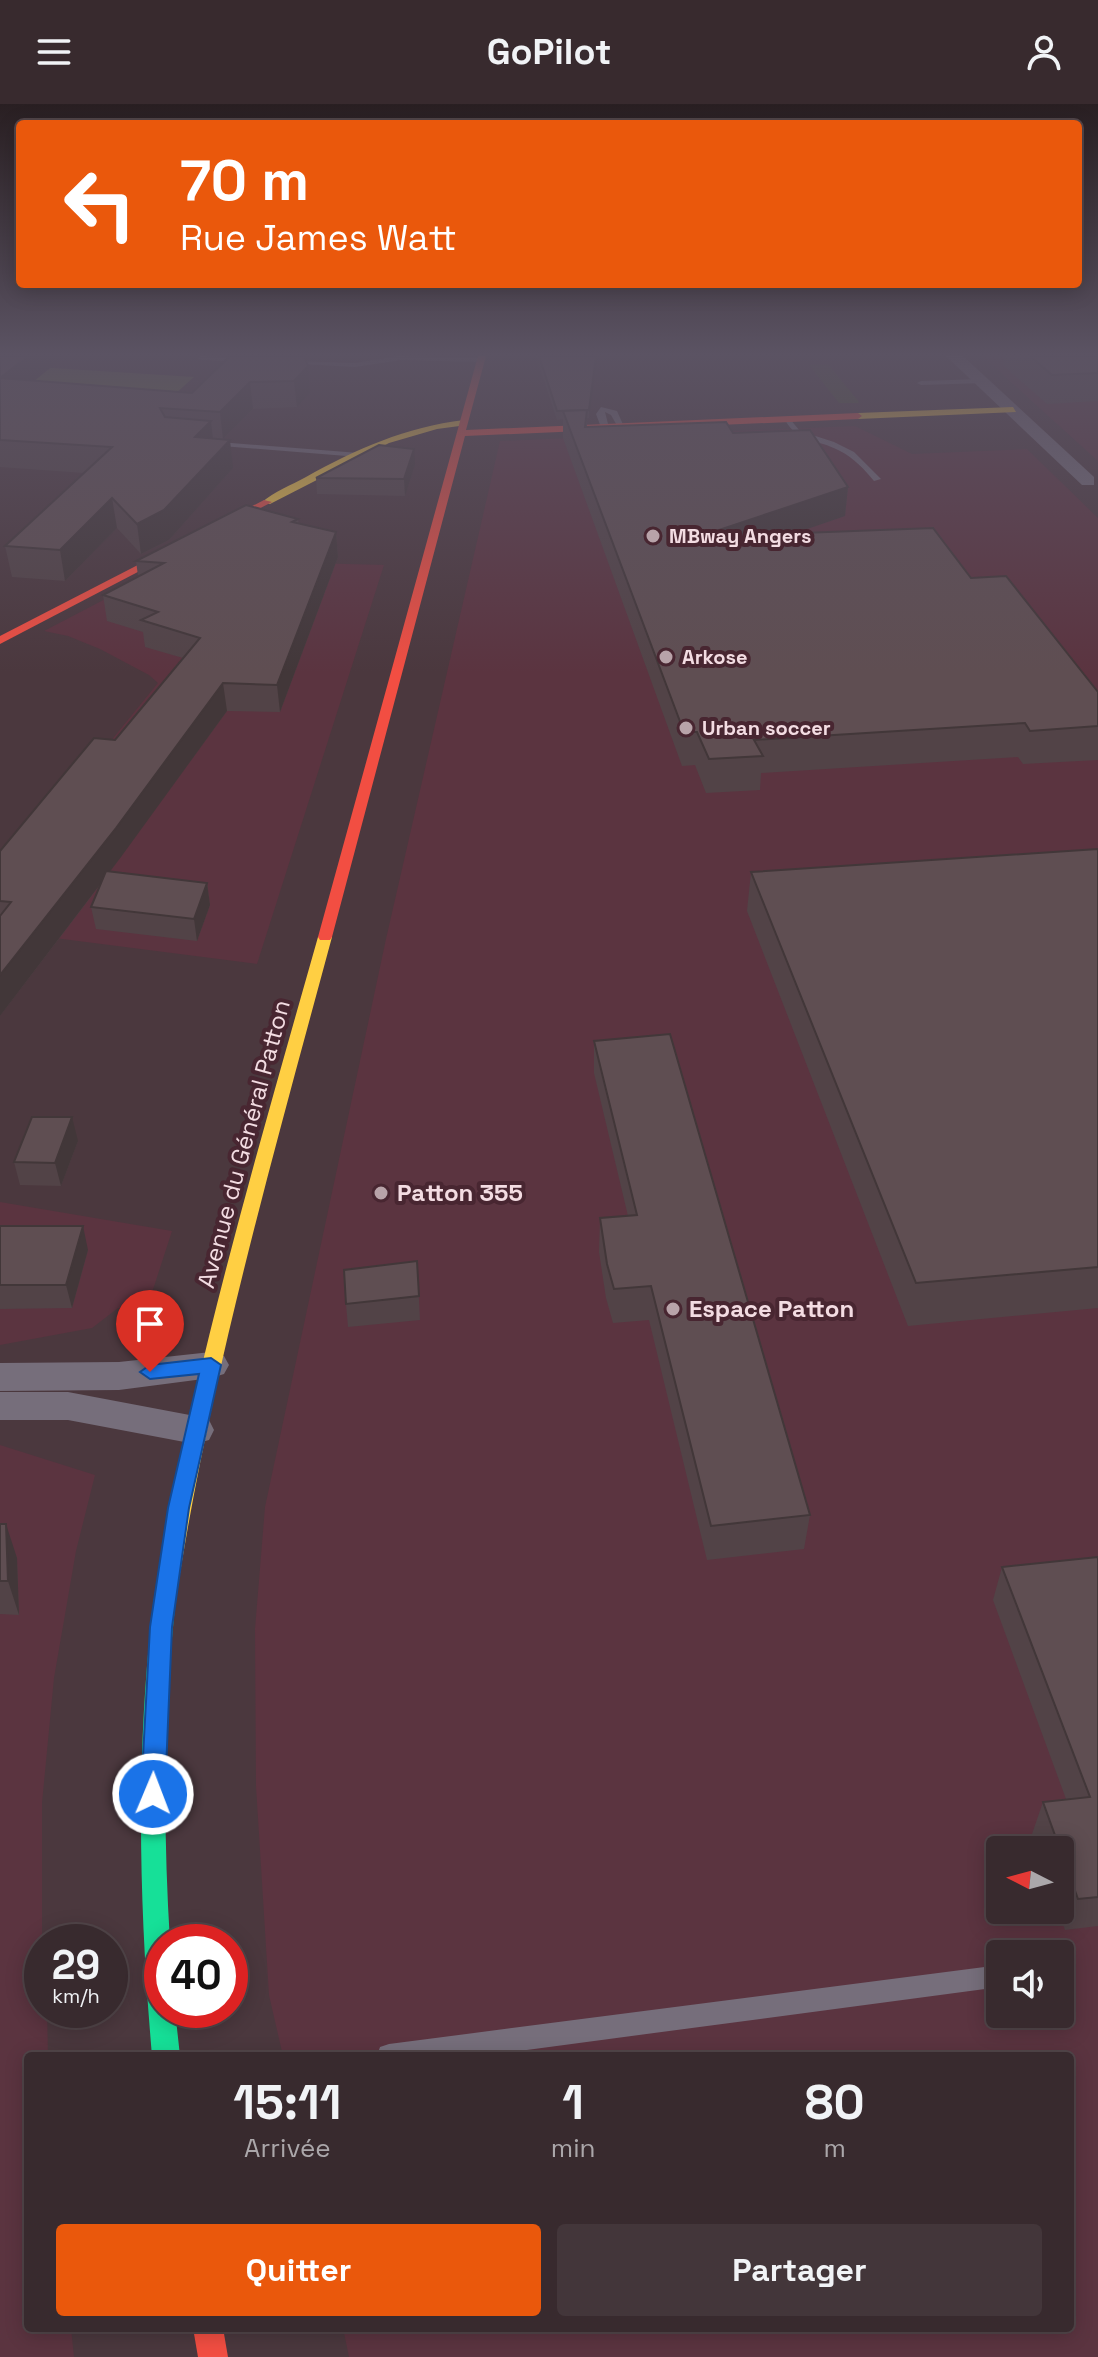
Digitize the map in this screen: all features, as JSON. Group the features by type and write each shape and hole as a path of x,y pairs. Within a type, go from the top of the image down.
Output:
{"street":[{"path":"0,641 347,461"},
{"name":"Avenue du Général Patton","path":"166,2052 154,1939 154,1741 161,1627 178,1508 211,1365 455,461"},
{"path":"1054,461 1094,487"},
{"path":"0,1377 119,1376 211,1365"},
{"path":"0,1406 68,1406 195,1430"},
{"path":"209,2332 213,2357"}],"lane":[{"path":"861,461 877,479"},
{"path":"420,2052 986,1978"}],"shaded area":[{"path":"495,461 1039,461 1098,518 1098,2357 349,2357 344,2332 1074,2332 1074,2052 282,2052 269,1995 256,1786 255,1629 265,1507 386,939"},
{"path":"270,562 384,565 257,964 0,931 18,855 158,683 100,649 68,636 44,631 113,595"},
{"path":"0,1202 172,1231 147,1308 118,1308 92,1328 0,1345"},
{"path":"0,1445 95,1475 76,1551 54,1678 42,1803 42,1924 24,1924 24,2028 47,2028 48,2052 24,2052 24,2332 71,2332 74,2357 0,2357"}],"building":[{"path":"97,461 210,461 164,510 137,524 112,498 60,550 5,546"},
{"path":"348,461 410,461 404,479 316,478"},
{"path":"582,461 831,461 848,487 698,537 933,528 971,578 1006,576 1098,692 1098,726 1030,731 1025,723 754,740 763,756 709,759 697,732 684,732"},
{"path":"246,505 298,519 292,522 336,532 277,685 223,683 116,828 0,975 0,916 11,902 0,901 0,851 94,738 115,740 200,638 141,620 158,612 103,595 164,563 136,561"},
{"path":"1098,849 1098,1267 916,1283 751,872"},
{"path":"106,871 207,883 194,919 91,907"},
{"name":"Espace Patton","path":"670,1034 810,1515 711,1526 651,1286 614,1289 600,1218 637,1215 594,1041"},
{"path":"32,1117 72,1117 55,1163 14,1162"},
{"path":"0,1226 83,1226 66,1285 0,1285"},
{"path":"417,1261 419,1296 346,1304 344,1270"},
{"path":"0,1524 6,1524 8,1581 0,1581"},
{"path":"1098,1557 1098,1897 1078,1899 1074,1888 1074,1836 1055,1836 1043,1802 1090,1797 1002,1567"}],"traffic: fast":[{"path":"165,1598 154,1712 152,1827 166,2052"}],"traffic: slow":[{"path":"267,502 342,461"},
{"path":"165,1598 195,1430 214,1347 325,937"}],"traffic: jam":[{"path":"325,937 454,461"},
{"path":"0,641 267,502"},
{"path":"209,2332 213,2357"}],"place":[{"name":"MBway Angers","path":"653,536"},
{"name":"Arkose","path":"666,657"},
{"name":"Urban soccer","path":"686,728"},
{"name":"Patton 355","path":"381,1193"},
{"name":"Espace Patton","path":"673,1309"}],"route":[{"path":"150,1372 211,1365 178,1508 161,1627 153,1794"}]}
